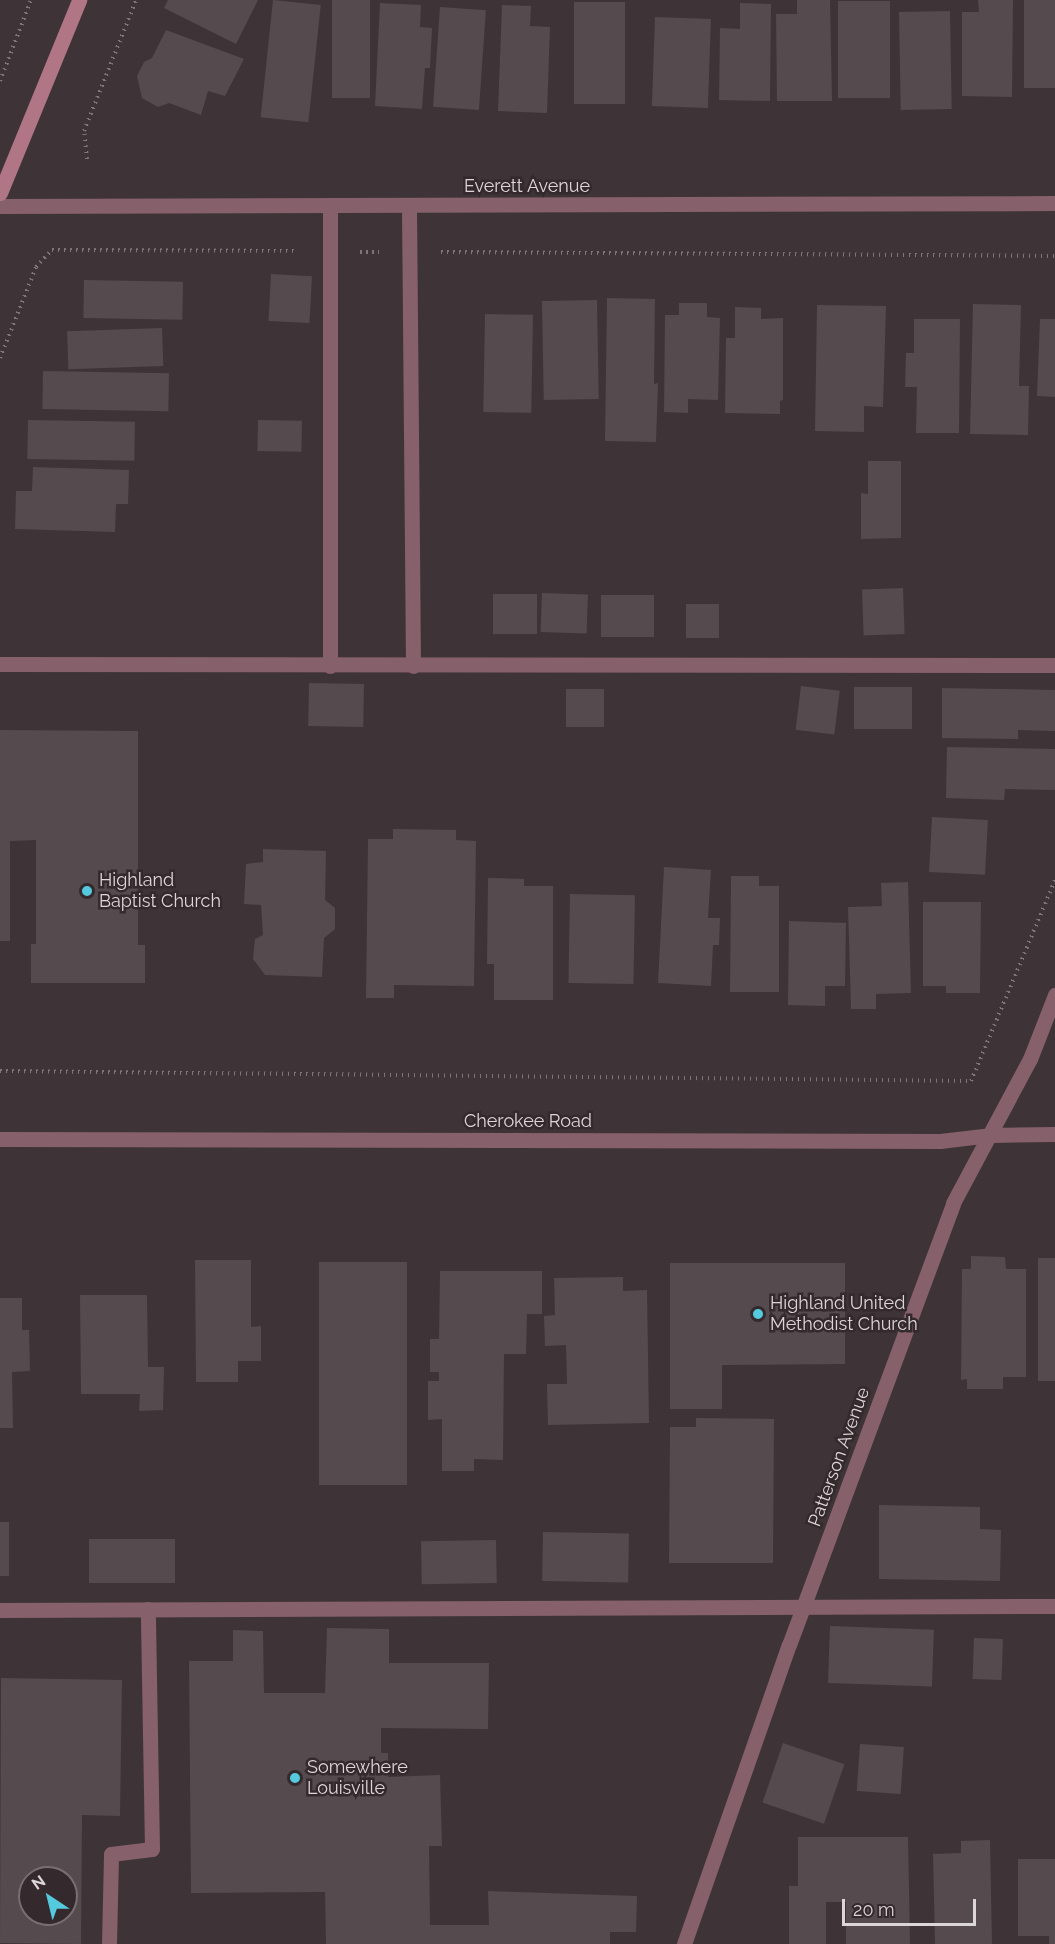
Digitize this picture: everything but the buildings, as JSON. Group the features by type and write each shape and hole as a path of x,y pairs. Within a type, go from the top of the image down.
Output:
{"main road":[{"path":"0,194 80,0"}],"street":[{"name":"Everett Avenue","path":"0,206 1055,203"},
{"path":"330,206 330,666"},
{"path":"409,206 413,666"},
{"path":"0,664 1055,665"},
{"name":"Patterson Avenue","path":"684,1944 789,1645 953,1203 1030,1059 1055,995"},
{"name":"Cherokee Road","path":"0,1139 940,1142 990,1135 1055,1134"},
{"path":"0,1610 1055,1606"},
{"path":"109,1944 111,1854 152,1849 148,1609"}],"path":[{"path":"0,81 31,0"},
{"path":"87,159 84,131 136,0"},
{"path":"0,358 36,267 52,250 1055,256"},
{"path":"0,1071 971,1081 1055,880"}],"place":[{"name":"Highland Baptist Church","path":"87,891"},
{"name":"Highland United Methodist Church","path":"758,1314"},
{"name":"Somewhere Louisville","path":"295,1778"}]}
